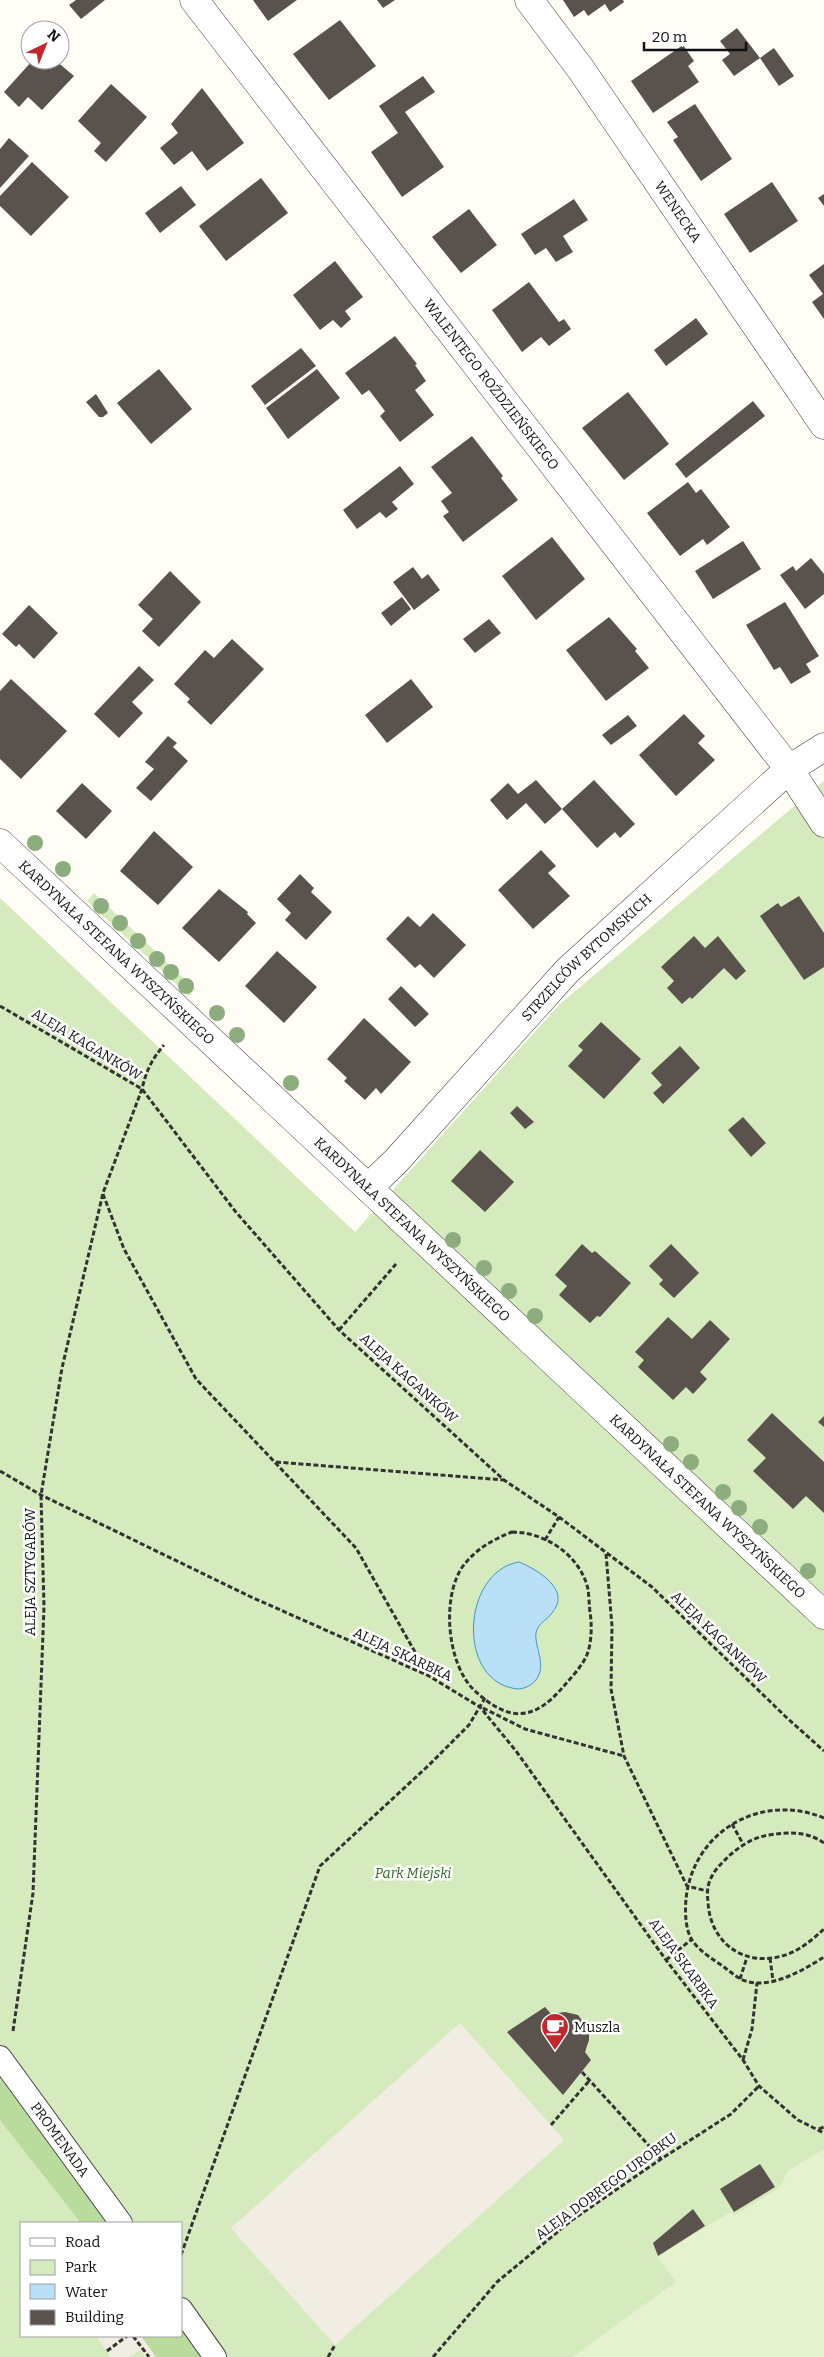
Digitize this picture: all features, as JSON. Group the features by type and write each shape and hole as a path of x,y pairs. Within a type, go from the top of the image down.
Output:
{"street":[{"name":"WALENTEGO ROŹDZIEŃSKIEGO","path":"194,0 789,769 824,823"},
{"name":"WENECKA","path":"529,0 580,68 824,425"},
{"name":"STRZELCÓW BYTOMSKICH","path":"368,1188 396,1161 567,971 789,769 824,747"},
{"name":"KARDYNAŁA STEFANA WYSZYŃSKIEGO","path":"0,843 824,1615"},
{"name":"PROMENADA","path":"4,2062 120,2222"},
{"path":"182,2309 215,2357"}],"path":[{"name":"ALEJA KAGANKÓW","path":"0,1006 142,1089 235,1212 339,1330 504,1480 559,1516 652,1587 786,1717 824,1751"},
{"name":"ALEJA SZTYGARÓW","path":"4,2062 33,1893 44,1607 41,1495 62,1368 103,1193 152,1058 164,1045"},
{"path":"103,1193 124,1249 196,1379 356,1548 429,1676"},
{"path":"339,1330 396,1264"},
{"path":"275,1462 504,1480"},
{"name":"ALEJA SKARBKA","path":"0,1470 41,1495 249,1596 429,1676 480,1707 528,1767 666,1960 743,2060 759,2086 798,2120 824,2133"},
{"path":"546,1540 559,1516"},
{"path":"512,1532 524,1532 546,1540 566,1554 580,1570 588,1588 591,1621 586,1656 554,1698 536,1710 526,1714 514,1714 485,1698 465,1680 454,1653 450,1625 451,1606 458,1576 476,1552 497,1538 512,1532"},
{"path":"606,1553 612,1626 611,1690 624,1756 687,1886"},
{"path":"182,2252 320,1866 469,1725 485,1698"},
{"path":"480,1707 525,1729 624,1756"},
{"path":"824,1818 813,1814 773,1810 751,1815 732,1824 707,1844 695,1862 687,1886 685,1911 692,1939 704,1951 740,1979 757,1983 773,1981 798,1972 824,1956"},
{"path":"732,1824 743,1844"},
{"path":"824,1843 806,1834 785,1832 765,1836 743,1844 719,1865 712,1876 707,1891 708,1912 715,1931 734,1950 747,1956 770,1958 793,1952 824,1929"},
{"path":"687,1886 707,1891"},
{"path":"666,1960 692,1939"},
{"path":"740,1979 747,1956"},
{"path":"770,1958 773,1981"},
{"path":"743,2060 752,2029 757,1983"},
{"path":"582,2072 661,2159"},
{"path":"551,2125 589,2081"},
{"name":"ALEJA DOBREGO UROBKU","path":"433,2357 497,2282 572,2220 731,2114 759,2086"},
{"path":"819,2130 824,2127"},
{"path":"107,2351 126,2337"},
{"path":"134,2337 149,2357"},
{"path":"328,2357 335,2344"}],"green space":[{"name":"Park Miejski","path":"824,781 824,2357 0,2357 0,898 355,1232 560,1004"},
{"path":"94,893 195,989 189,996 87,901"},
{"path":"0,2071 108,2222 80,2222 0,2120"},
{"path":"824,2149 824,2357 572,2357 676,2282 657,2257 731,2212 735,2215 779,2188 788,2171"},
{"path":"182,2330 200,2357 156,2357 142,2337 182,2337"}],"shaded area":[{"path":"460,2023 564,2140 335,2345 231,2228"},
{"path":"97,2337 142,2337 156,2357 145,2357 140,2350 129,2357 111,2357"}],"water":[{"path":"519,1562 535,1570 550,1582 558,1596 557,1605 538,1627 536,1633 541,1665 540,1672 532,1684 518,1689 498,1682 484,1668 476,1649 474,1627 477,1605 486,1585 500,1570"}],"building":[{"path":"76,0 105,0 81,19 69,5"},
{"path":"253,0 297,0 268,21"},
{"path":"377,0 395,0 383,8"},
{"path":"563,0 623,0 624,2 610,12 605,4 588,16 584,10 574,17"},
{"path":"340,20 376,66 329,100 293,54"},
{"path":"737,28 760,58 734,76 722,60 730,54 720,41"},
{"path":"683,45 694,61 688,66 699,82 653,113 631,81"},
{"path":"774,48 794,76 779,86 760,58"},
{"path":"24,70 67,70 74,76 42,110 28,97 19,107 4,92"},
{"path":"423,76 435,92 405,112 444,167 402,197 371,152 398,133 379,106"},
{"path":"111,84 147,117 106,162 94,151 101,143 78,121"},
{"path":"202,88 244,143 207,171 192,151 174,165 160,148 178,133 171,124"},
{"path":"695,104 732,159 701,181 673,140 678,137 667,122"},
{"path":"9,138 29,156 0,188 0,149"},
{"path":"32,162 69,197 31,236 0,206 0,196"},
{"path":"261,178 288,213 226,261 199,226"},
{"path":"772,182 798,221 750,253 724,214"},
{"path":"181,186 196,205 160,233 145,213"},
{"path":"824,194 824,206 818,198"},
{"path":"574,199 588,220 563,236 573,252 556,262 546,248 535,255 521,234"},
{"path":"469,209 497,245 461,273 432,237"},
{"path":"335,261 363,297 345,311 351,319 341,328 333,320 320,330 293,295"},
{"path":"824,264 824,319 812,302 823,294 809,275"},
{"path":"529,282 559,322 564,319 571,329 549,346 541,337 522,352 492,310"},
{"path":"696,318 708,334 666,366 654,350"},
{"path":"395,336 417,364 415,365 426,381 415,390 434,415 400,442 380,416 385,411 369,390 362,395 345,373"},
{"path":"301,348 316,366 265,405 251,386"},
{"path":"159,369 192,409 151,444 117,403"},
{"path":"317,369 340,398 288,439 266,408"},
{"path":"628,392 669,444 624,480 582,428"},
{"path":"96,394 108,413 103,417 99,417 86,402"},
{"path":"753,401 765,416 686,478 675,464"},
{"path":"472,436 503,476 501,478 518,500 463,542 443,516 449,512 441,501 452,493 431,467"},
{"path":"400,466 414,484 392,502 398,509 386,518 380,512 357,529 343,510"},
{"path":"688,482 696,493 701,489 730,527 707,545 703,539 680,556 647,513"},
{"path":"552,537 585,579 536,620 502,576"},
{"path":"743,541 761,569 713,599 695,571"},
{"path":"811,558 824,574 824,594 805,609 780,575 793,566 796,571"},
{"path":"413,567 422,579 428,574 440,590 414,610 393,582"},
{"path":"170,571 201,602 159,647 142,631 153,619 138,605"},
{"path":"402,597 411,609 391,626 381,613"},
{"path":"785,602 819,656 806,664 811,672 791,684 780,667 774,670 746,625"},
{"path":"29,605 58,633 34,659 19,644 16,647 2,634"},
{"path":"609,617 637,649 635,651 649,668 606,701 566,650"},
{"path":"489,619 501,633 475,653 463,639"},
{"path":"232,639 264,669 211,725 187,702 190,699 174,684 205,650 214,658"},
{"path":"139,666 154,680 132,702 143,713 119,738 94,714"},
{"path":"11,679 67,731 21,779 0,759 0,691"},
{"path":"411,679 433,707 387,743 365,715"},
{"path":"684,714 705,736 698,743 715,760 676,796 639,755"},
{"path":"628,715 637,726 611,745 602,735"},
{"path":"168,736 177,743 173,747 188,761 151,801 136,788 154,769 145,762"},
{"path":"536,780 562,809 545,824 526,803 507,820 490,800 508,783 518,794"},
{"path":"594,780 635,824 620,838 615,832 597,848 562,809"},
{"path":"82,783 112,811 86,839 56,811"},
{"path":"154,831 193,867 158,905 120,871"},
{"path":"541,850 556,866 548,873 570,896 533,929 498,890"},
{"path":"300,874 314,888 311,892 332,912 306,940 285,920 291,913 277,899"},
{"path":"219,889 248,912 247,914 256,923 219,962 182,928"},
{"path":"799,896 824,933 824,967 804,980 760,916 778,903 781,907"},
{"path":"433,913 466,945 434,978 420,964 415,968 386,939 408,916 420,927"},
{"path":"694,936 705,948 718,936 746,971 736,980 724,968 692,999 690,997 682,1004 667,988 674,981 661,967"},
{"path":"277,951 317,987 284,1023 245,986"},
{"path":"401,986 429,1014 415,1027 388,999"},
{"path":"364,1018 411,1062 381,1094 376,1088 365,1100 344,1081 347,1078 327,1059"},
{"path":"601,1022 641,1059 604,1099 568,1066 583,1050 578,1046"},
{"path":"680,1046 700,1068 663,1104 653,1093 662,1085 651,1073"},
{"path":"517,1106 534,1122 525,1129 510,1113"},
{"path":"743,1117 766,1143 751,1157 728,1130"},
{"path":"480,1150 514,1182 485,1212 451,1181"},
{"path":"582,1244 592,1253 595,1251 631,1283 600,1317 597,1316 590,1323 559,1295 567,1286 555,1275"},
{"path":"671,1244 699,1273 674,1298 659,1284 663,1280 649,1266"},
{"path":"668,1317 692,1339 710,1320 730,1339 700,1372 707,1379 693,1394 686,1387 673,1400 638,1367 644,1360 635,1352"},
{"path":"772,1413 824,1462 824,1513 806,1496 793,1509 753,1471 766,1458 747,1440"},
{"path":"824,1416 824,1427 818,1422"},
{"name":"Muszla","path":"545,2007 551,2014 565,2012 578,2015 589,2030 589,2040 585,2052 591,2060 563,2095 507,2032"},
{"path":"760,2164 775,2187 734,2212 720,2189"},
{"path":"693,2209 705,2226 658,2256 653,2243"}],"place":[{"name":"Muszla","path":"555,2051"}]}
